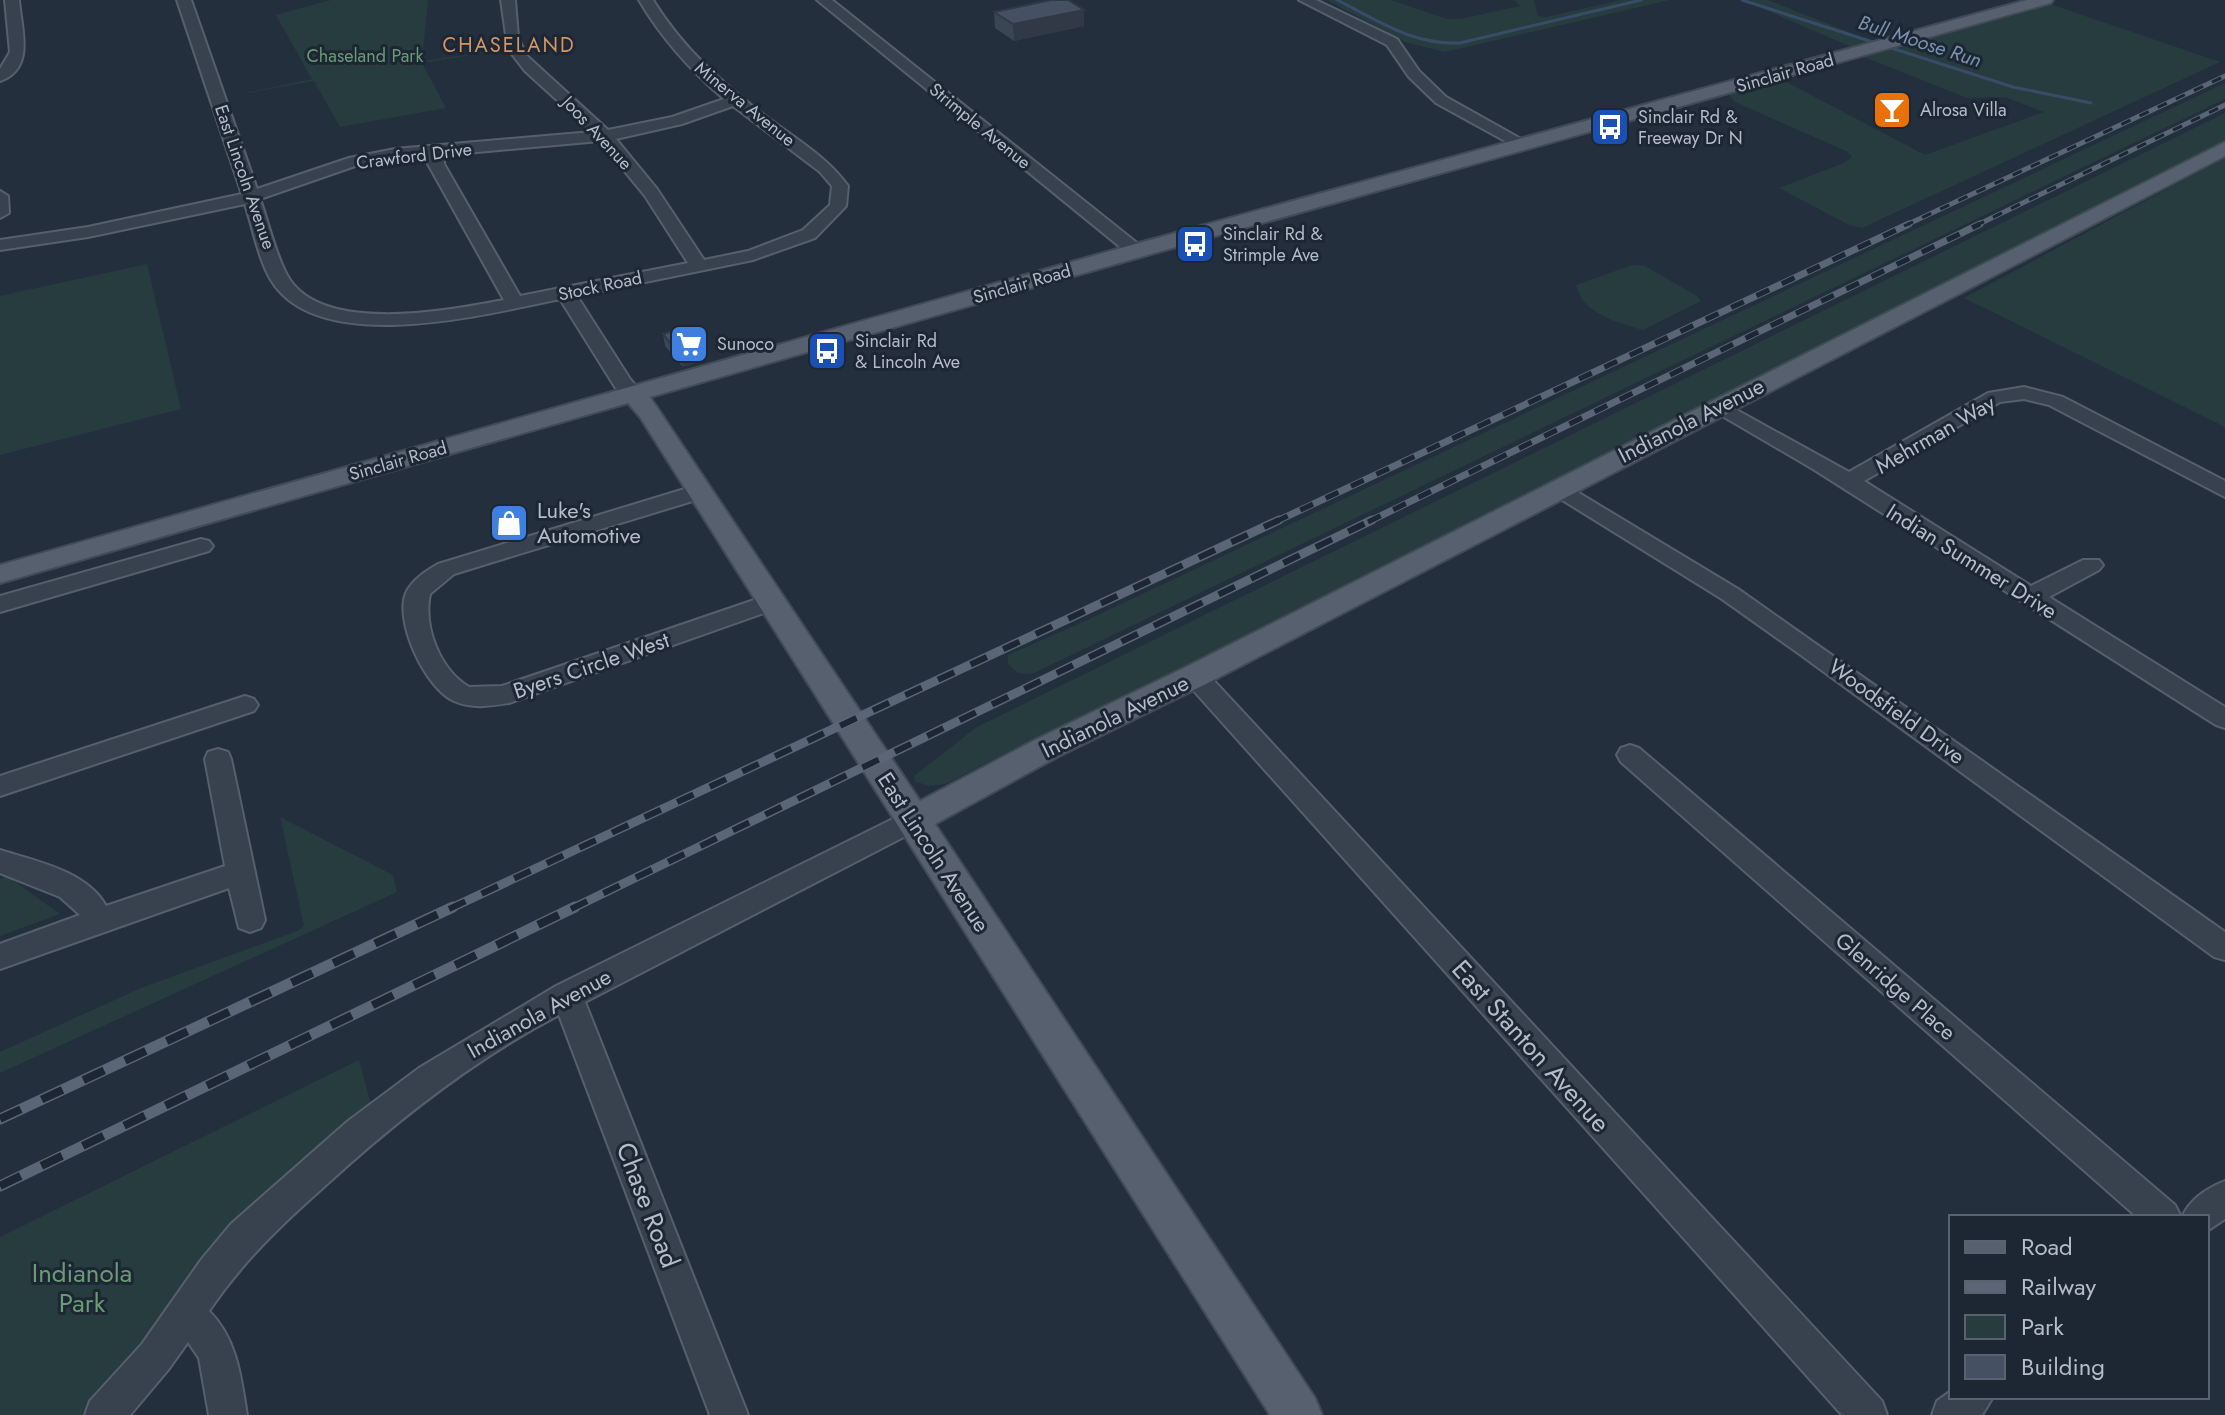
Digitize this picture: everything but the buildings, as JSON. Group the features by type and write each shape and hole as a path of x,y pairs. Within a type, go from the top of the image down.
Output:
{"main road":[{"name":"Sinclair Road","path":"0,574 1136,251 2045,0"},
{"name":"Indianola Avenue","path":"913,820 1047,748 1195,676 2225,148"},
{"name":"East Lincoln Avenue","path":"632,393 650,413 701,491 1298,1415"}],"street":[{"path":"0,77 15,66 19,55 12,0"},
{"name":"Joos Avenue","path":"508,0 515,47 524,60 604,136 652,194 698,265"},
{"name":"Minerva Avenue","path":"646,0 660,27 686,57 826,169 840,186 838,206"},
{"name":"Strimple Avenue","path":"824,0 1136,251"},
{"path":"1306,0 1392,42 1414,74 1441,100 1522,144"},
{"name":"East Lincoln Avenue","path":"190,1 279,278 294,295 318,309 347,317"},
{"name":"Crawford Drive","path":"0,245 230,204 355,161 604,136 677,121 737,99"},
{"path":"436,151 436,164 515,303"},
{"path":"0,196 0,213"},
{"name":"Stock Road","path":"347,317 403,320 465,313 753,255 809,234 838,206"},
{"name":"East Lincoln Avenue","path":"566,294 622,383 632,393"},
{"name":"Mehrman Way","path":"1847,482 1995,397 2024,393 2056,401 2225,490"},
{"name":"Indian Summer Drive","path":"1717,407 1821,464 2225,719"},
{"name":"Woodsfield Drive","path":"1559,488 1730,594 1807,647 2225,948"},
{"name":"Byers Circle West","path":"701,491 446,569 419,591 415,605 419,634 437,670 455,692 479,698 509,694 772,602"},
{"path":"0,604 201,546"},
{"path":"2029,597 2091,565"},
{"name":"East Stanton Avenue","path":"1195,676 1868,1415"},
{"path":"0,786 245,705"},
{"name":"Glenridge Place","path":"1630,755 2161,1215"},
{"path":"218,759 250,920"},
{"name":"Indianola Avenue","path":"104,1415 155,1357 244,1236 360,1132 471,1051 567,995 913,820"},
{"path":"0,861 70,887 93,907 98,921"},
{"path":"0,957 241,872"},
{"name":"Chase Road","path":"567,995 729,1415"},
{"path":"2202,1215 2225,1197"},
{"path":"183,1315 201,1325 213,1341 228,1415"},
{"path":"1951,1415 1971,1399"}],"green space":[{"name":"Chaseland Park","path":"331,0 428,0 422,61 502,50 422,63 446,108 340,127 314,81 231,96 312,79 276,15"},
{"path":"1327,0 1391,0 1447,19 1460,19 1520,6 1514,0 1534,0 1538,16 1546,17 1621,0 1670,0 1445,52 1405,42"},
{"path":"1743,0 1768,0 1876,43 1856,49"},
{"path":"2053,5 2220,62 1862,228 1849,225 1779,188 1844,163 1852,157 1848,152 1735,102 1727,93 1779,78 1925,155 2044,112 2005,97 1967,98 1864,55"},
{"path":"2225,83 2225,99 1032,674 1018,673 1008,664 1008,655"},
{"path":"2225,113 2225,141 1123,700 1038,737 945,784 928,786 915,781 914,776 977,727"},
{"path":"2225,158 2225,427 1964,298"},
{"path":"147,264 181,409 0,455 0,296"},
{"path":"1632,265 1645,266 1701,301 1643,330 1603,316 1580,295 1576,285"},
{"path":"280,817 393,875 397,892 0,1073 0,1052 141,988 304,926"},
{"path":"7,876 60,914 0,936 0,879"},
{"name":"Indianola Park","path":"359,1060 371,1105 83,1415 0,1415 0,1237"}],"waterway":[{"name":"Bull Moose Run","path":"1337,0 1411,36 1443,43 1460,43 1641,0"},
{"name":"Bull Moose Run","path":"1742,0 2013,87 2091,103"}],"railway":[{"path":"1904,226 2225,76"},
{"path":"1975,226 2225,105"},
{"path":"1275,522 1909,224"},
{"path":"1368,522 1980,224"},
{"path":"449,909 1279,520"},
{"path":"571,909 1372,520"},
{"path":"0,1119 453,907"},
{"path":"0,1186 575,907"}],"place":[{"name":"Alrosa Villa","path":"1892,110"},
{"name":"Sinclair Rd & Freeway Dr N","path":"1610,127"},
{"name":"Sinclair Rd & Strimple Ave","path":"1195,244"},
{"name":"Sunoco","path":"689,344"},
{"name":"Sinclair Rd & Lincoln Ave","path":"827,351"},
{"name":"Luke's Automotive","path":"509,523"}],"district":[{"name":"CHASELAND","path":"509,45"}]}
